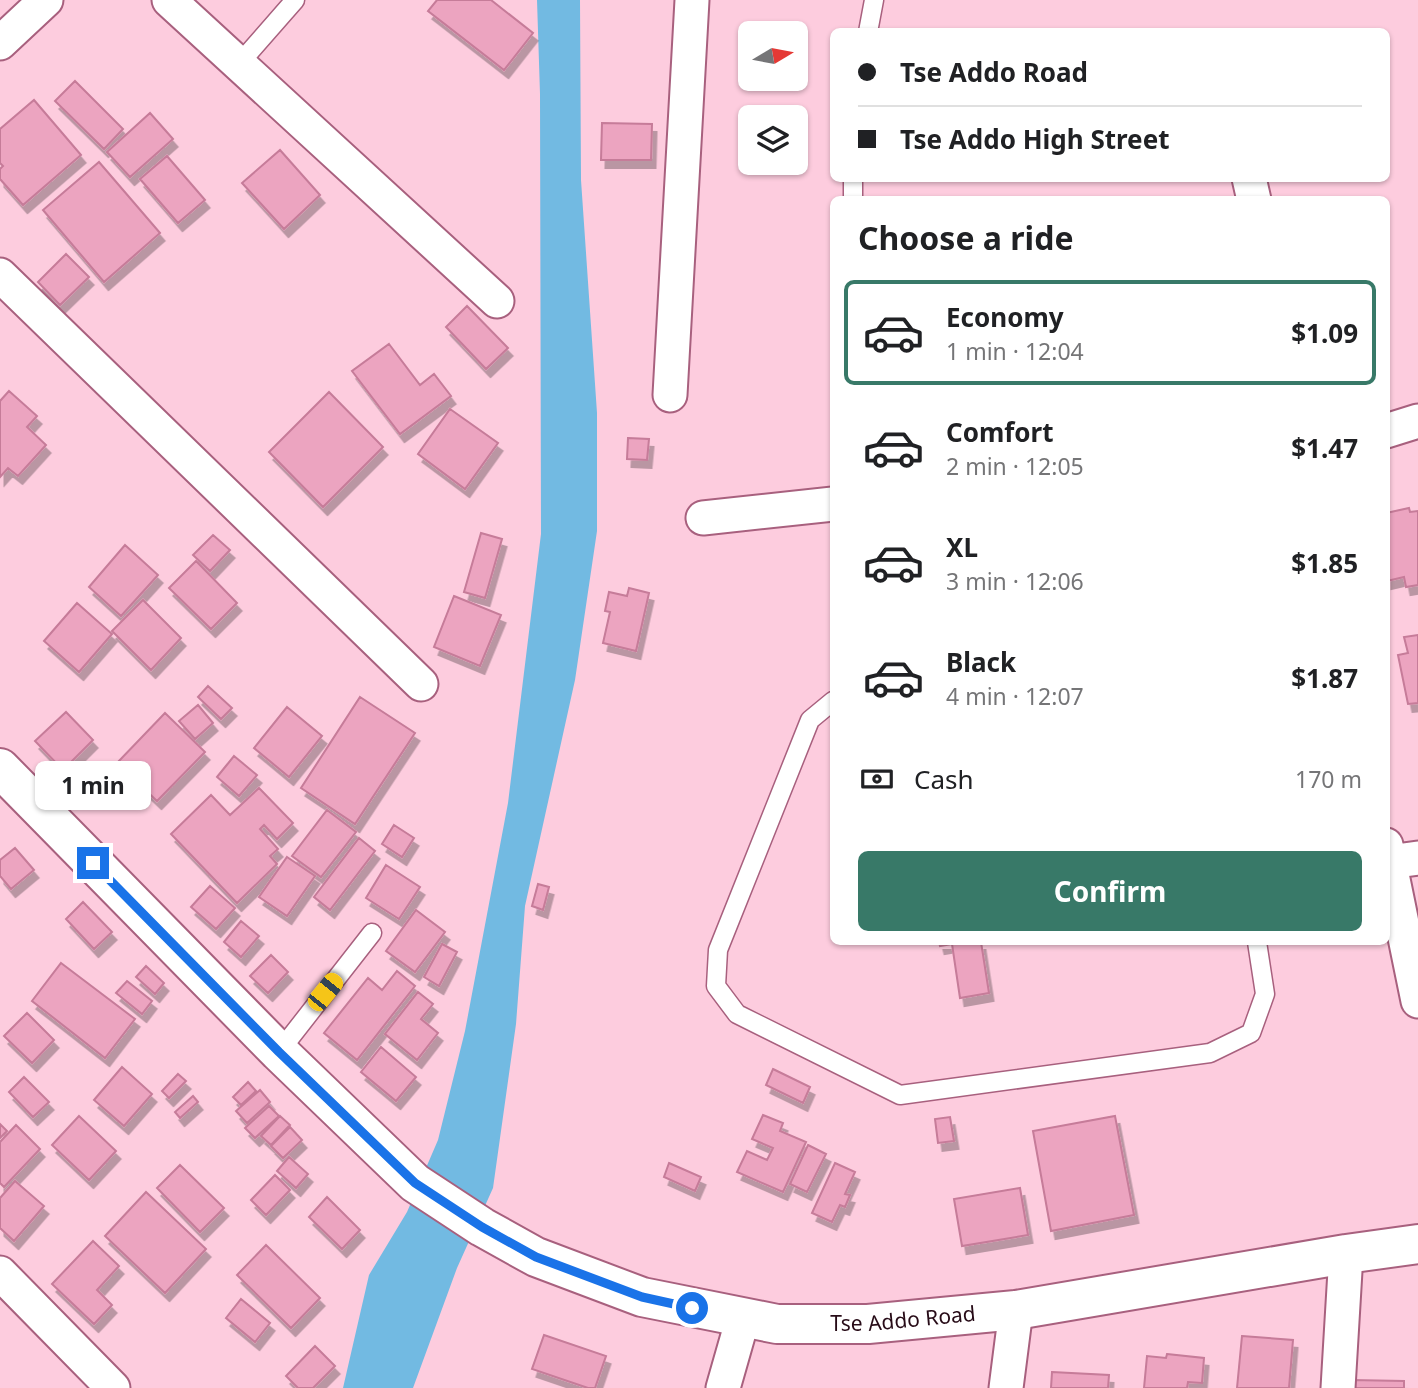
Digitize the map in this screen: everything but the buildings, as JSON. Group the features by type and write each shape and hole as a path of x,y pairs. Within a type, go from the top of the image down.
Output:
{"street":[{"path":"0,43 46,0"},
{"path":"169,0 497,301"},
{"path":"670,395 691,0"},
{"path":"0,275 421,684"},
{"path":"1390,430 1418,421"},
{"path":"702,518 830,504"},
{"name":"Tse Addo Road","path":"0,768 279,1052 415,1183 482,1227 536,1257 642,1297 778,1324 868,1324 1016,1310 1418,1244"},
{"path":"1398,855 1418,1001"},
{"path":"1338,1388 1346,1254"},
{"path":"0,1273 113,1388"},
{"path":"1006,1388 1016,1310"},
{"path":"723,1388 743,1318"}],"lane":[{"path":"239,64 295,0"},
{"path":"869,28 874,0"},
{"path":"830,703 810,720 718,950 716,986 737,1014 900,1095 1210,1053 1251,1033 1265,994 1257,945"},
{"path":"279,1052 372,933"}],"water":[{"path":"537,0 580,0 581,180 597,413 597,531 575,680 525,906 516,1024 493,1188 457,1268 413,1388 343,1388 369,1275 407,1212 438,1140 465,1031 508,803 541,534 540,94"}],"route":[{"path":"93,863 279,1052 415,1183 482,1227 536,1257 642,1297 692,1308"}]}
